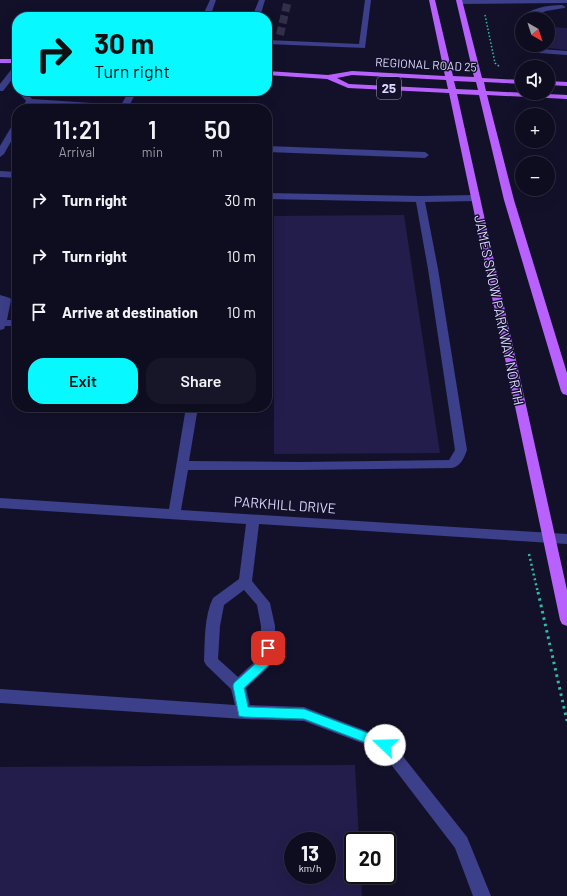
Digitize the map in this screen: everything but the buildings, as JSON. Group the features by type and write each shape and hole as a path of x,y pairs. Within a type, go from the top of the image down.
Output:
{"main road":[{"name":"JAMES SNOW PARKWAY NORTH","path":"432,0 567,620"},
{"path":"459,1 509,200 567,391"},
{"path":"0,61 12,62"},
{"name":"REGIONAL ROAD 25","path":"272,74 328,76 352,73 515,82"},
{"name":"REGIONAL ROAD 25","path":"328,76 348,86 567,97"},
{"path":"555,83 567,84"}],"street":[{"path":"208,12 213,0"},
{"path":"258,12 262,0"},
{"path":"272,41 279,39 362,46 368,0"},
{"path":"459,1 567,1"},
{"path":"532,12 551,7 567,8"},
{"path":"553,52 567,53"},
{"path":"2,86 12,74"},
{"path":"122,104 129,96"},
{"path":"0,154 12,133"},
{"path":"272,149 425,155"},
{"path":"0,174 12,175"},
{"path":"272,196 420,199 476,198"},
{"path":"182,465 302,466 452,464 457,459 461,450 433,269 420,199"},
{"path":"0,298 6,300 0,325 12,324"},
{"path":"174,514 191,412"},
{"name":"PARKHILL DRIVE","path":"0,502 567,539"},
{"path":"244,712 238,686 211,660 218,602 245,582 253,519"},
{"path":"238,686 268,659 268,626 263,603 245,582"},
{"path":"0,696 244,712 304,714 385,745 461,843 482,896"}],"path":[{"path":"482,2 495,63 502,68"},
{"path":"525,536 567,721"}],"tunnel":[{"path":"280,35 288,0"}],"route":[{"path":"268,648 268,659 238,686 244,712 304,714 385,745"}]}
